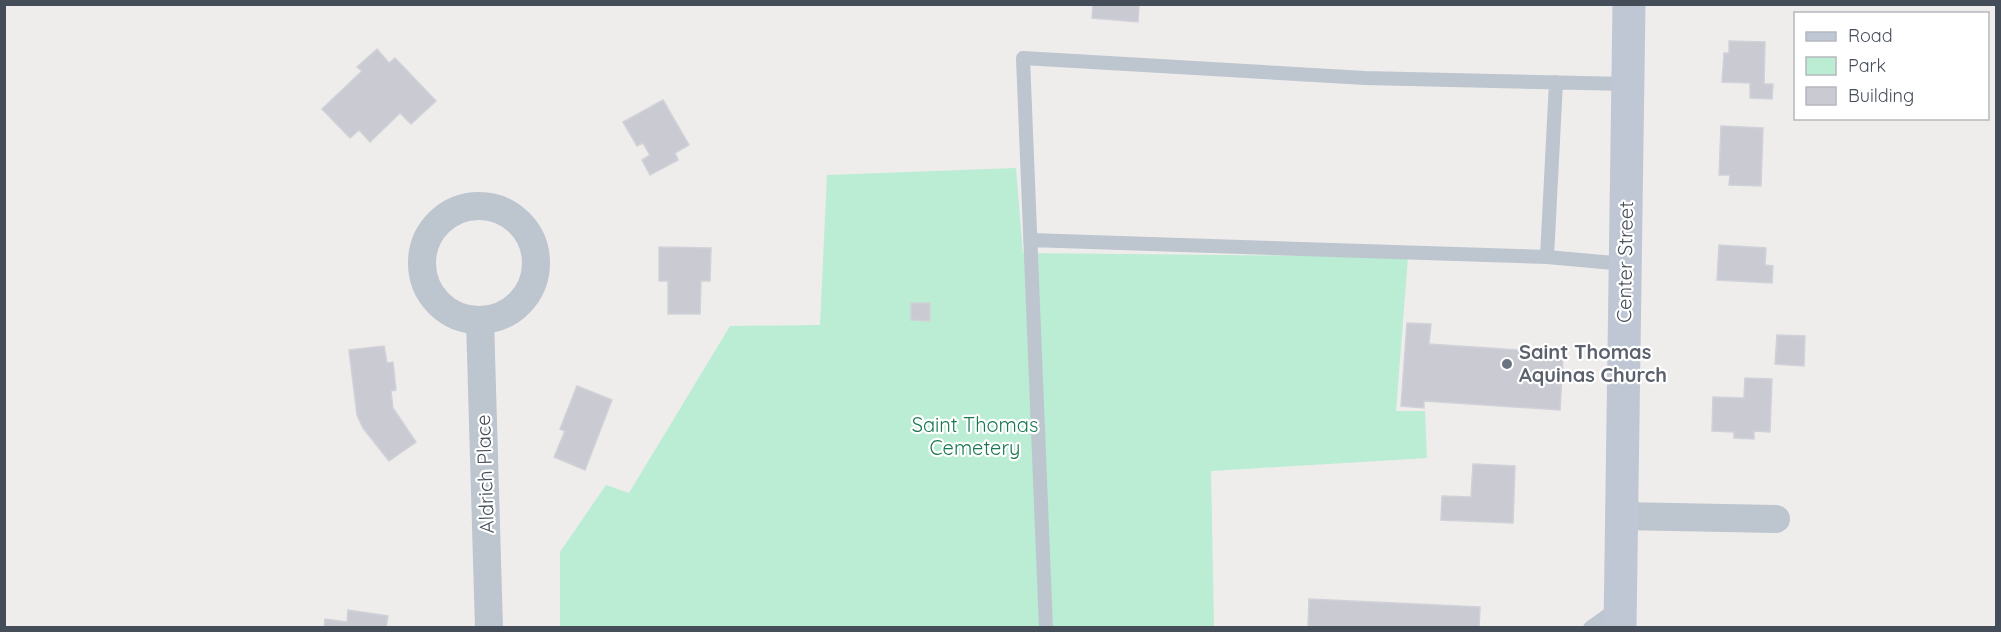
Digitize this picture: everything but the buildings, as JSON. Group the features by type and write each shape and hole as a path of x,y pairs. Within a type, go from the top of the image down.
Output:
{"street":[{"name":"Center Street","path":"1603,623 1621,516 1629,4"},
{"path":"479,206 502,210 521,224 534,243 537,266 530,289 515,308 504,314 480,320 468,320 456,316 436,302 429,292 422,268 425,244 430,233 438,224 457,210 479,206"},
{"name":"Aldrich Place","path":"480,320 489,627"},
{"path":"1621,516 1776,519"}],"lane":[{"path":"1046,627 1023,58 1365,78 1628,84"},
{"path":"1547,257 1556,82"},
{"path":"1030,240 1547,257 1625,264"}],"green space":[{"name":"Saint Thomas Cemetery","path":"1016,168 1023,253 1408,257 1396,411 1425,411 1427,458 1211,471 1214,627 560,627 560,552 606,485 629,493 730,326 820,325 827,175"}],"place":[{"name":"Saint Thomas Aquinas Church","path":"1507,364"}]}
